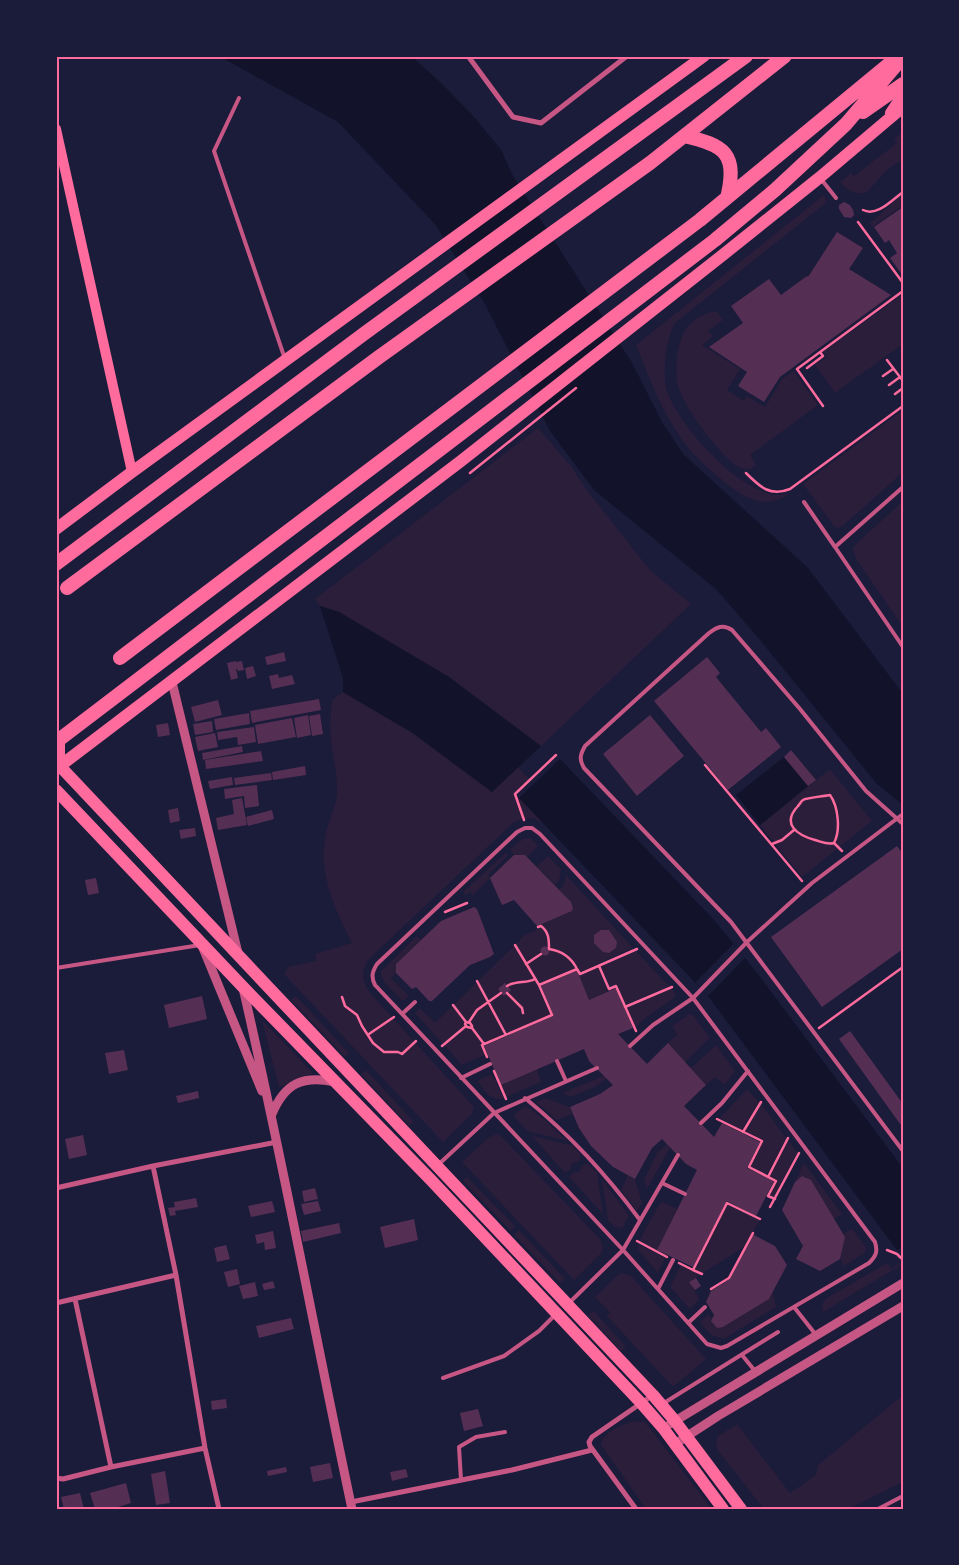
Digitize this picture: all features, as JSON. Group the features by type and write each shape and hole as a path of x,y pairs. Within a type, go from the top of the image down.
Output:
{"highway":[{"path":"56,564 365,333 746,56"},
{"path":"67,588 379,357 650,162 785,56"},
{"path":"120,658 700,220 898,56"},
{"path":"57,740 715,240 775,190 846,124 903,57"},
{"path":"846,124 903,84"},
{"path":"684,136 711,142 720,148 726,156 730,164 731,174 726,198"}],"main road":[{"path":"56,529 704,56"},
{"path":"887,119 903,95"},
{"path":"57,766 172,682 461,461 819,178 903,107"},
{"path":"56,129 132,472"},
{"path":"57,740 57,766 658,1400 740,1509"},
{"path":"56,790 557,1312 663,1428 723,1509"}],"street":[{"path":"470,57 514,117 541,122 627,56"},
{"path":"172,682 238,956"},
{"path":"202,944 272,1114"},
{"path":"243,987 272,1114 352,1505 512,1470 592,1450"},
{"path":"272,1114 277,1101 295,1085 318,1078 335,1082"},
{"path":"56,1188 152,1166 277,1142"},
{"path":"152,1166 176,1276 205,1448 219,1509"},
{"path":"56,1303 176,1276"},
{"path":"663,1428 754,1371 903,1283"},
{"path":"75,1300 111,1467"},
{"path":"675,1444 903,1306"},
{"path":"636,1509 592,1450 589,1442 592,1437 642,1404 658,1400"},
{"path":"56,1478 63,1479 205,1448"}],"lane":[{"path":"238,98 214,152 285,361"},
{"path":"819,178 836,198"},
{"path":"835,547 903,487"},
{"path":"804,502 903,646"},
{"path":"903,824 866,791 800,709 727,626 719,626 709,633 584,746 580,754 580,761 584,768 731,922 903,1151"},
{"path":"630,1046 653,1025 693,998 747,942 812,883 903,814"},
{"path":"525,828 532,828 540,834 693,998 875,1242 877,1250 875,1257 869,1263 721,1348 707,1344 623,1250 375,985 372,979 373,971 377,964 517,832 525,828"},
{"path":"56,968 202,944"},
{"path":"402,1014 415,1002"},
{"path":"557,1061 566,1081"},
{"path":"461,1078 490,1064"},
{"path":"438,1166 494,1113 597,1068"},
{"path":"701,1123 722,1103 748,1071"},
{"path":"525,1098 587,1154 640,1220"},
{"path":"568,1304 623,1250 678,1155"},
{"path":"662,1182 685,1194"},
{"path":"658,1289 673,1260"},
{"path":"688,1323 705,1307"},
{"path":"794,1307 816,1335"},
{"path":"443,1378 504,1356 539,1331 557,1312"},
{"path":"658,1400 742,1355 778,1332"},
{"path":"742,1355 754,1371"},
{"path":"461,1480 459,1447 476,1437 505,1432"},
{"path":"878,1509 903,1496"}],"path":[{"path":"863,210 874,212 903,192"},
{"path":"858,222 903,283"},
{"path":"823,406 797,369 903,291"},
{"path":"807,368 823,356 820,352"},
{"path":"887,360 903,381"},
{"path":"883,376 893,368"},
{"path":"889,385 900,377"},
{"path":"896,394 903,388"},
{"path":"746,473 758,484 774,492 781,493 790,489 903,406"},
{"path":"470,473 540,417"},
{"path":"524,820 515,794 556,755"},
{"path":"705,765 803,882"},
{"path":"830,795 838,811 837,838 834,843 830,844 812,839 800,835 794,830 791,816 804,799 830,795"},
{"path":"772,844 782,840 794,830"},
{"path":"834,843 843,853"},
{"path":"440,914 467,903"},
{"path":"538,927 541,926 546,932 550,942 549,949 572,960 580,974 637,949"},
{"path":"484,1044 552,1015 539,985 515,945"},
{"path":"526,964 540,954"},
{"path":"598,966 608,990 616,986 636,1030"},
{"path":"819,1028 903,967"},
{"path":"539,985 577,969"},
{"path":"507,986 517,981 527,982 535,979"},
{"path":"477,981 506,1035"},
{"path":"625,1007 672,987"},
{"path":"442,1046 466,1026 477,1010 501,993"},
{"path":"507,993 519,1004 523,1013"},
{"path":"342,998 345,1006 357,1015 376,1047 384,1052 398,1052 402,1054 416,1041"},
{"path":"453,1005 472,1026 484,1044 482,1045 506,1099"},
{"path":"368,1034 394,1016"},
{"path":"466,1026 470,1029 472,1028"},
{"path":"743,1132 761,1102"},
{"path":"717,1118 762,1141 749,1167 776,1181 768,1196 774,1199"},
{"path":"768,1177 788,1138"},
{"path":"770,1207 799,1152"},
{"path":"702,1274 693,1270 727,1203 760,1219"},
{"path":"710,1289 729,1278 753,1233"},
{"path":"887,1250 897,1254 900,1258 903,1256"}],"shaded area":[{"path":"219,56 411,56 439,81 475,118 501,150 513,176 632,363 662,422 683,454 808,568 903,694 903,805 877,784 761,641 716,589 594,490 550,431 486,306 435,224 338,122"},
{"path":"903,132 903,159 888,169 868,191 864,193 854,192 840,182 851,173 854,176 897,143 894,139"},
{"path":"903,194 903,205 872,227 870,223"},
{"path":"824,195 827,202 675,323 669,338 665,358 666,387 675,408 685,423 710,453 740,479 755,488 773,495 789,494 781,499 772,501 756,501 741,494 727,484 703,464 690,450 666,413 636,345"},
{"path":"903,294 903,344 835,393 815,365 827,357 823,352"},
{"path":"711,312 717,312 723,320 708,331 714,336 702,345 740,369 727,390 744,401 747,396 765,407 782,379 794,371 818,405 750,455 756,465 750,469 741,468 723,454 690,410 678,385 676,367 678,349 684,332 693,321"},
{"path":"903,410 903,472 843,526 838,528 834,526 803,484"},
{"path":"538,428 570,465 589,493 650,570 691,604 541,746 449,677 339,612 320,606 315,599"},
{"path":"903,501 903,627 856,559 853,548"},
{"path":"320,606 339,612 449,677 541,746 492,792 411,732 343,692 343,678"},
{"path":"343,692 411,732 518,767 529,779 514,793 547,826 531,818 514,822 370,958 365,966 363,975 370,993 474,1107 472,1114 443,1142 284,974 288,967 316,961 315,954 352,943 329,889 324,861 326,833 337,794 330,734 332,700"},
{"path":"784,757 808,786 760,825 736,795"},
{"path":"560,759 715,921 757,973 903,1168 903,1247 897,1250 708,996 519,798"},
{"path":"830,769 872,821 802,877 760,825"},
{"path":"530,838 538,846 527,857 525,855 514,855 510,849 523,839"},
{"path":"506,853 508,855 488,875 490,878 473,895 470,892 466,895 463,892"},
{"path":"548,856 561,869 559,881 555,885 537,866"},
{"path":"566,875 633,948 580,972 578,967 537,984 550,1015 481,1044 485,1055 462,1065 415,1013 420,1008 435,1023 525,935 539,929 537,926 572,911 571,902 559,890 564,884"},
{"path":"417,936 421,940 396,964 396,973 391,978 409,996 403,1001 383,980 381,971"},
{"path":"636,951 669,986 626,1005 617,984 610,987 601,967"},
{"path":"598,968 608,991 589,1000 579,976"},
{"path":"671,989 676,994 674,998 636,1027 627,1008"},
{"path":"296,996 349,1053 345,1057 291,1000"},
{"path":"690,1014 693,1015 710,1038 685,1062 668,1043 677,1035 672,1026"},
{"path":"262,1020 313,1073 279,1087"},
{"path":"716,1045 735,1071 725,1085 715,1077 706,1085 691,1068"},
{"path":"537,1069 541,1082 506,1097 501,1085"},
{"path":"366,1070 414,1122 409,1126 361,1074"},
{"path":"492,1074 504,1098 495,1099 477,1081"},
{"path":"604,1076 607,1078 595,1087 571,1097 562,1093"},
{"path":"747,1089 759,1102 742,1130 720,1118"},
{"path":"545,1098 570,1107 572,1114 557,1120 536,1102"},
{"path":"761,1104 786,1138 767,1175 751,1166 763,1141 745,1131"},
{"path":"526,1106 545,1120 567,1141 527,1131 513,1115"},
{"path":"496,1134 501,1136 600,1239 603,1247 602,1252 574,1280 462,1162 487,1139"},
{"path":"532,1136 572,1145 582,1156 579,1158 581,1160 572,1163 571,1169 565,1173"},
{"path":"788,1140 797,1152 774,1197 770,1195 777,1181 769,1176"},
{"path":"667,1144 670,1148 647,1189 644,1180 657,1153"},
{"path":"584,1163 586,1165 588,1163 597,1173 603,1214 569,1177 574,1172 579,1172"},
{"path":"804,1163 842,1214 834,1219 811,1180 802,1176 795,1182"},
{"path":"628,1175 635,1179 642,1203 637,1211 621,1190"},
{"path":"467,1177 515,1226 511,1231 463,1181"},
{"path":"602,1179 629,1216 622,1228 615,1227 608,1220"},
{"path":"663,1202 677,1209 657,1250 639,1241 660,1203"},
{"path":"728,1204 760,1220 744,1247 703,1273 695,1269"},
{"path":"852,1229 865,1246 866,1252 844,1266 840,1259 845,1237 843,1234"},
{"path":"519,1230 565,1279 560,1283 514,1235"},
{"path":"638,1244 665,1258 658,1273 639,1251"},
{"path":"887,1263 891,1269 900,1263 901,1265 823,1312 822,1304 827,1298"},
{"path":"681,1265 700,1275 690,1282 699,1299 690,1309 671,1288"},
{"path":"620,1273 630,1275 706,1359 673,1387 607,1316 610,1312 595,1297"},
{"path":"773,1292 776,1307 727,1337 718,1338 700,1322 709,1314 715,1326 723,1327 769,1299"},
{"path":"594,1311 626,1347 621,1351 588,1315"},
{"path":"903,1395 903,1482 848,1509 764,1509 716,1448 717,1437 737,1424 790,1493 816,1475 818,1465"},
{"path":"645,1422 712,1509 646,1509 601,1443 603,1438 611,1431 627,1423"}],"pier":[{"path":"733,944 746,957 708,996 695,983"}],"building":[{"path":"844,202 850,205 853,210 854,215 851,218 844,217 839,209 839,205"},
{"path":"903,207 903,276 890,258 897,253 889,240 885,243 874,227"},
{"path":"837,232 863,248 849,269 891,295 780,377 764,402 738,386 747,372 709,347 743,323 731,306 769,279 781,295 808,277"},
{"path":"284,652 286,661 267,665 265,657"},
{"path":"707,657 720,673 716,677 761,732 766,728 781,747 728,790 654,701"},
{"path":"242,661 244,670 238,671 236,669 238,678 231,680 227,663"},
{"path":"253,666 256,676 247,679 245,668"},
{"path":"278,674 279,678 292,675 295,684 272,689 269,676"},
{"path":"319,699 321,710 252,723 250,711"},
{"path":"218,700 222,715 195,722 191,707"},
{"path":"249,713 250,724 216,730 214,719"},
{"path":"320,714 323,734 312,736 309,716"},
{"path":"308,715 311,735 297,738 294,718"},
{"path":"650,715 684,756 637,796 603,754"},
{"path":"292,718 296,737 258,744 255,725"},
{"path":"212,721 213,732 195,735 193,724"},
{"path":"168,723 170,735 158,737 156,725"},
{"path":"254,727 256,742 238,745 237,737 218,740 217,732"},
{"path":"215,733 218,747 198,751 195,737"},
{"path":"242,746 243,752 203,760 202,753"},
{"path":"791,750 816,780 808,786 784,757"},
{"path":"261,751 263,761 206,769 205,760"},
{"path":"305,766 306,775 273,780 272,772"},
{"path":"271,773 272,780 235,785 234,778"},
{"path":"232,777 233,785 210,789 208,781"},
{"path":"257,785 259,806 245,808 244,796 225,799 224,789"},
{"path":"242,798 247,825 218,830 216,818 234,814 232,800"},
{"path":"178,808 180,821 170,823 168,810"},
{"path":"272,810 274,819 248,826 246,817"},
{"path":"195,828 196,836 181,839 179,830"},
{"path":"897,846 903,854 903,949 822,1007 771,937"},
{"path":"514,855 525,855 571,902 572,911 537,926 514,900 502,905 490,878"},
{"path":"96,878 99,893 88,895 85,880"},
{"path":"474,907 477,909 494,954 470,965 432,1001 429,1001 416,987 412,989 396,973 396,964 441,921"},
{"path":"601,930 609,930 617,942 616,948 609,953 603,952 594,943 594,935"},
{"path":"545,946 550,951 545,956 540,951"},
{"path":"577,970 589,1000 616,988 633,1028 618,1034 647,1064 668,1043 706,1085 684,1106 714,1137 722,1123 760,1142 747,1168 774,1181 756,1216 727,1201 693,1267 657,1250 697,1170 686,1164 662,1139 652,1148 635,1179 613,1167 591,1146 579,1128 570,1107 600,1094 613,1085 589,1061 584,1049 501,1085 484,1046 553,1016 541,986"},
{"path":"505,983 511,990 504,996 498,989"},
{"path":"202,996 207,1019 169,1028 164,1005"},
{"path":"850,1031 903,1104 903,1128 839,1039"},
{"path":"124,1050 128,1070 109,1074 105,1053"},
{"path":"198,1091 199,1098 178,1103 176,1096"},
{"path":"83,1135 87,1155 69,1159 65,1139"},
{"path":"802,1176 811,1180 845,1237 840,1259 820,1271 796,1259 803,1246 782,1210 795,1182"},
{"path":"315,1188 318,1199 304,1202 302,1191"},
{"path":"196,1198 198,1207 175,1211 176,1215 170,1216 168,1208 175,1207 174,1202"},
{"path":"272,1201 275,1212 251,1217 248,1206"},
{"path":"318,1201 321,1211 304,1215 301,1204"},
{"path":"414,1219 418,1240 385,1248 380,1227"},
{"path":"339,1223 341,1233 303,1242 301,1231"},
{"path":"273,1231 276,1248 265,1250 264,1242 257,1244 255,1235"},
{"path":"752,1234 775,1246 787,1265 769,1299 723,1327 717,1328 711,1321 714,1315 706,1302 711,1291 729,1280"},
{"path":"226,1245 230,1259 217,1262 214,1248"},
{"path":"237,1269 240,1284 228,1287 224,1272"},
{"path":"696,1278 701,1286 695,1290 689,1282"},
{"path":"273,1281 275,1288 264,1290 262,1284"},
{"path":"255,1282 258,1296 243,1299 239,1286"},
{"path":"291,1318 294,1329 259,1338 256,1326"},
{"path":"226,1399 227,1408 212,1410 211,1401"},
{"path":"478,1409 483,1426 464,1431 460,1413"},
{"path":"330,1463 333,1478 313,1482 310,1467"},
{"path":"286,1467 287,1472 268,1476 267,1471"},
{"path":"406,1469 408,1477 392,1481 390,1472"},
{"path":"165,1471 170,1503 156,1505 151,1474"},
{"path":"126,1483 131,1503 112,1509 95,1509 90,1493"},
{"path":"80,1493 84,1509 64,1509 61,1497"}]}
